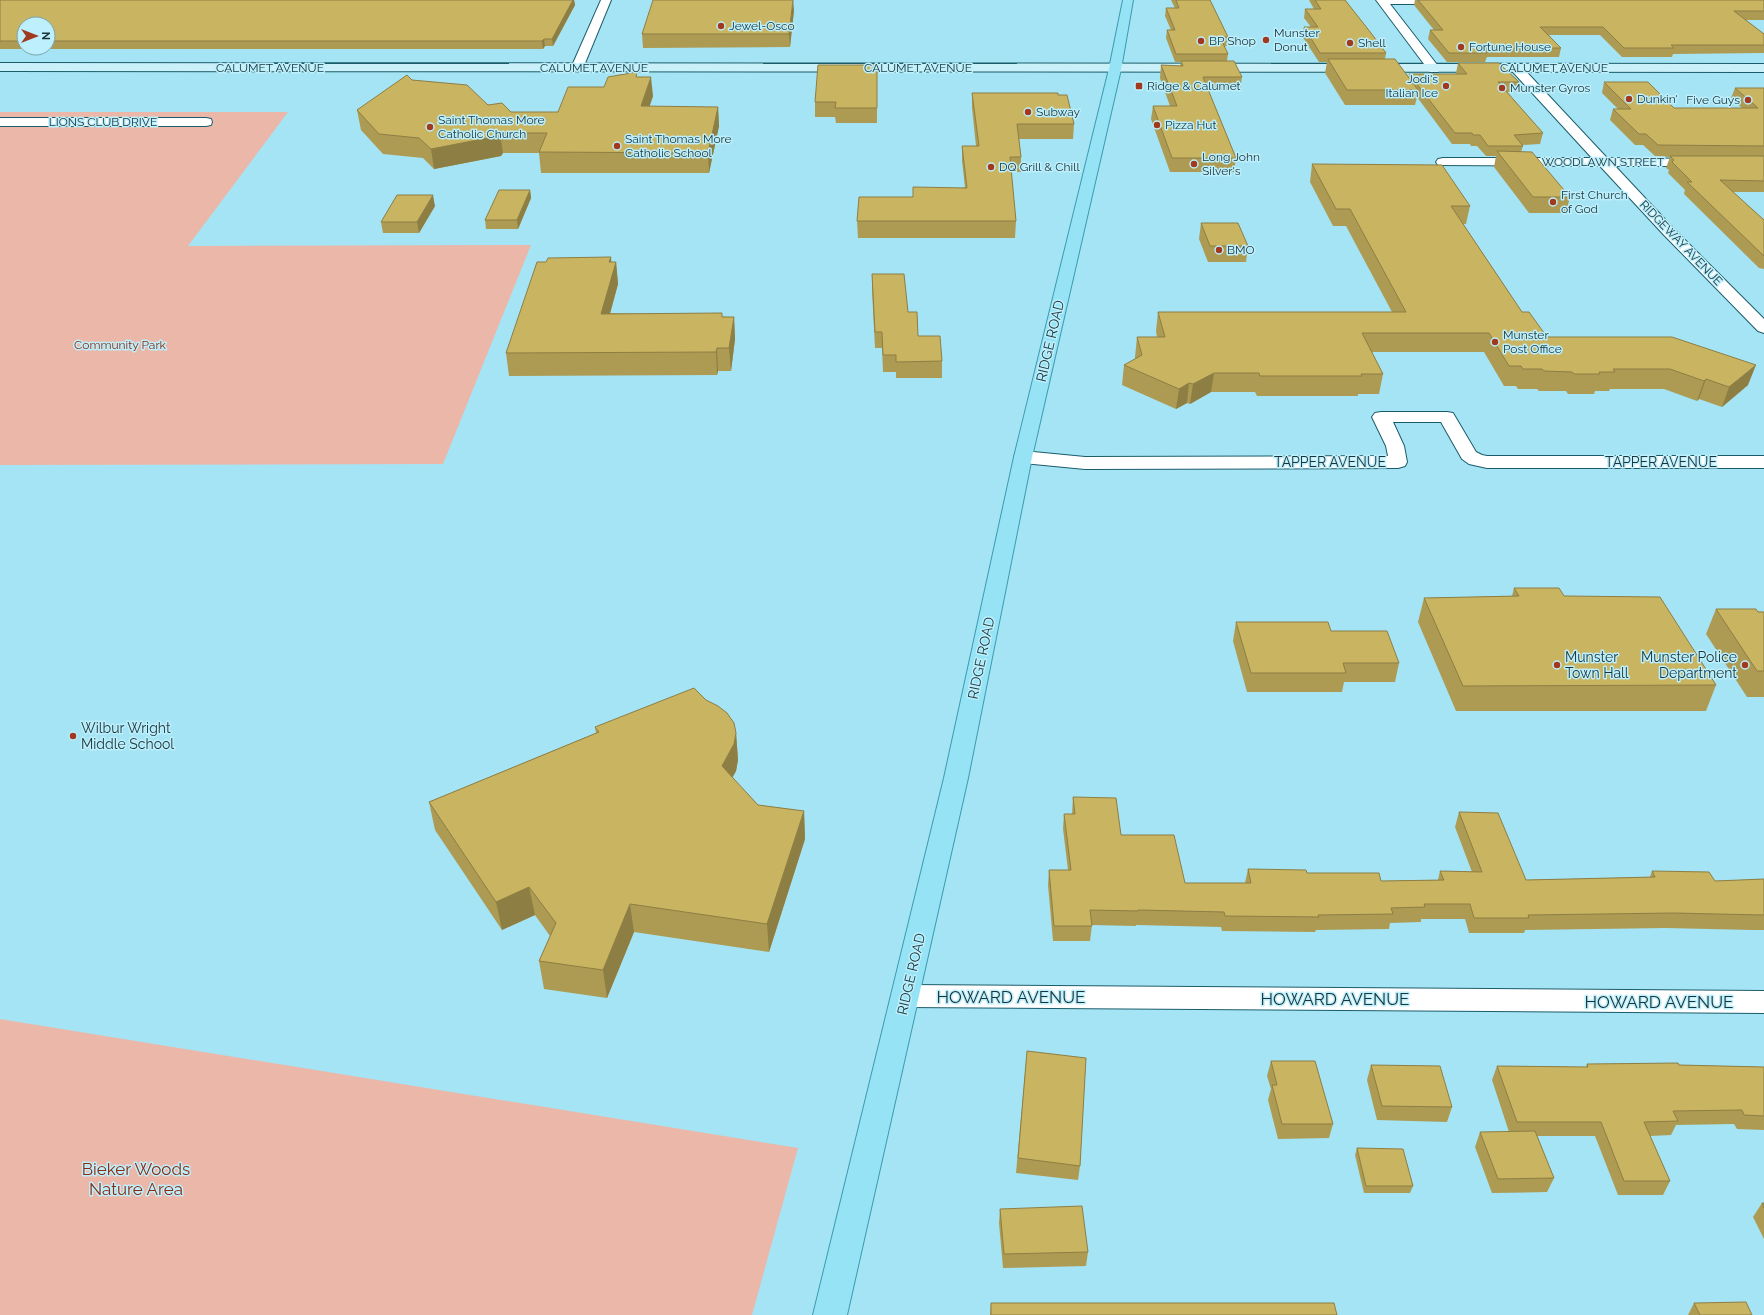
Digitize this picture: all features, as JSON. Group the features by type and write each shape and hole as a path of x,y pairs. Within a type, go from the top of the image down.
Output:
{"main road":[{"name":"RIDGE ROAD","path":"830,1315 956,778 1023,457 1115,69 1128,0"},
{"name":"CALUMET AVENUE","path":"0,67 1115,69 1764,68"}],"street":[{"path":"577,68 606,0"},
{"path":"1382,0 1454,0"},
{"path":"1382,0 1434,68"},
{"name":"RIDGEWAY AVENUE","path":"1516,68 1603,162 1764,328"},
{"name":"LIONS CLUB DRIVE","path":"0,122 206,122"},
{"name":"WOODLAWN STREET","path":"1443,162 1710,162"},
{"name":"TAPPER AVENUE","path":"1023,457 1085,463 1398,462 1395,446 1381,417 1447,417 1468,455 1476,460 1487,462 1764,462"},
{"name":"HOWARD AVENUE","path":"906,996 1764,1002"}],"green space":[{"name":"Community Park","path":"0,112 288,112 188,246 531,245 443,464 0,465"},
{"name":"Bieker Woods Nature Area","path":"0,1019 798,1148 752,1315 0,1315"}],"building":[{"path":"0,0 573,0 552,39 544,39 542,41 56,41 56,16 16,16 16,41 0,41"},
{"name":"Jewel-Osco","path":"653,0 793,0 789,34 642,34"},
{"path":"1176,0 1210,0 1228,37 1220,37 1228,54 1176,54 1167,30 1175,30 1166,8 1179,8"},
{"path":"1315,0 1345,0 1386,53 1320,53 1304,27 1318,27 1305,9 1321,9"},
{"path":"1418,0 1764,0 1764,11 1734,11 1764,34 1764,45 1671,45 1674,48 1624,48 1603,27 1540,27 1561,48 1482,48 1487,53 1449,53 1430,30 1443,30"},
{"path":"1328,59 1395,59 1418,90 1347,90"},
{"path":"1181,61 1234,61 1242,77 1203,77 1236,158 1172,158 1153,106 1177,106 1161,65 1183,66"},
{"path":"1458,63 1499,63 1519,82 1498,82 1543,133 1514,135 1523,146 1488,146 1480,135 1473,135 1472,133 1455,133 1409,74 1467,74"},
{"path":"818,65 877,65 877,108 835,108 836,102 815,102"},
{"path":"637,72 636,77 651,77 641,106 718,107 708,153 539,152 547,133 500,133 498,136 431,149 419,138 379,134 357,110 407,75 412,80 467,85 488,105 502,103 511,112 558,112 568,87 604,87 608,77"},
{"path":"1604,82 1648,82 1674,108 1758,108 1735,88 1764,88 1764,146 1658,145 1646,134 1639,134 1613,109 1631,109"},
{"path":"972,93 1058,93 1058,95 1067,95 1074,124 1017,124 1021,157 1010,157 1016,221 857,221 859,197 913,197 913,187 967,188 962,146 979,146"},
{"path":"1497,151 1532,152 1570,197 1533,197"},
{"path":"1670,156 1764,156 1764,181 1720,180 1764,220 1764,256 1687,182 1692,182 1672,162 1674,160"},
{"path":"1312,164 1442,165 1470,206 1451,206 1522,312 1529,312 1547,337 1672,337 1756,365 1729,387 1706,379 1704,381 1670,369 1613,369 1615,372 1599,372 1600,374 1574,374 1572,372 1523,369 1521,366 1509,366 1489,333 1362,333 1383,374 1361,374 1362,376 1260,376 1259,373 1214,373 1193,384 1189,383 1179,389 1124,365 1142,355 1137,337 1165,337 1158,312 1406,312 1350,209 1336,209"},
{"path":"499,190 530,190 517,220 485,220"},
{"path":"397,195 433,195 417,222 381,222"},
{"path":"1201,223 1238,223 1248,246 1210,246"},
{"path":"611,257 609,262 616,262 601,314 722,313 722,317 734,317 729,348 717,348 716,352 506,353 537,262 546,262 548,258"},
{"path":"872,274 904,274 908,312 917,312 918,336 940,336 942,361 896,362 896,355 883,355 882,332 875,332"},
{"name":"Munster Town Hall","path":"1514,588 1559,588 1564,596 1660,597 1716,685 1463,686 1424,598 1519,596"},
{"path":"1716,609 1756,609 1758,612 1764,612 1764,671 1757,671"},
{"path":"1236,622 1328,622 1331,631 1387,631 1399,663 1343,663 1346,673 1251,673"},
{"path":"694,688 706,700 718,706 727,713 734,723 736,733 734,744 722,766 758,805 804,811 767,924 630,904 603,970 539,961 556,923 529,887 496,902 429,802 599,732 595,727"},
{"path":"1073,797 1116,798 1121,835 1174,835 1185,883 1251,883 1248,869 1306,870 1307,873 1379,873 1381,881 1444,880 1440,871 1482,872 1459,812 1498,813 1526,880 1655,877 1652,871 1709,872 1715,881 1764,879 1764,915 1673,913 1528,915 1529,918 1474,918 1470,904 1424,904 1425,907 1391,908 1393,914 1318,915 1319,917 1225,916 1224,912 1090,910 1092,926 1054,926 1049,870 1071,870 1064,814 1075,814"},
{"path":"1027,1051 1086,1058 1080,1166 1018,1158"},
{"path":"1271,1061 1315,1061 1333,1124 1282,1124 1272,1085 1277,1085"},
{"path":"1678,1063 1679,1065 1764,1067 1764,1116 1744,1115 1742,1110 1673,1111 1678,1121 1644,1122 1670,1181 1624,1181 1601,1122 1517,1122 1497,1066 1588,1067 1587,1064"},
{"path":"1371,1065 1440,1066 1452,1107 1382,1106"},
{"path":"1535,1131 1554,1178 1498,1179 1480,1132"},
{"path":"1357,1148 1403,1149 1413,1186 1366,1186"},
{"path":"1082,1206 1088,1252 1004,1254 1000,1209"},
{"path":"1746,1302 1752,1315 1700,1315 1694,1303"},
{"path":"991,1303 1334,1303 1337,1315 991,1315"}],"place":[{"name":"Jewel-Osco","path":"721,26"},
{"name":"Munster Donut","path":"1266,40"},
{"name":"BP Shop","path":"1201,41"},
{"name":"Shell","path":"1350,43"},
{"name":"Fortune House","path":"1461,47"},
{"name":"Ridge & Calumet","path":"1139,86"},
{"name":"Jodi's Italian Ice","path":"1446,86"},
{"name":"Munster Gyros","path":"1502,88"},
{"name":"Dunkin'","path":"1629,99"},
{"name":"Five Guys","path":"1748,100"},
{"name":"Subway","path":"1028,112"},
{"name":"Pizza Hut","path":"1157,125"},
{"name":"Saint Thomas More Catholic Church","path":"430,127"},
{"name":"Saint Thomas More Catholic School","path":"617,146"},
{"name":"Long John Silver's","path":"1194,164"},
{"name":"DQ Grill & Chill","path":"991,167"},
{"name":"First Church of God","path":"1553,202"},
{"name":"BMO","path":"1219,250"},
{"name":"Munster Post Office","path":"1495,342"},
{"name":"Munster Town Hall","path":"1557,665"},
{"name":"Munster Police Department","path":"1745,665"},
{"name":"Wilbur Wright Middle School","path":"73,736"}]}
